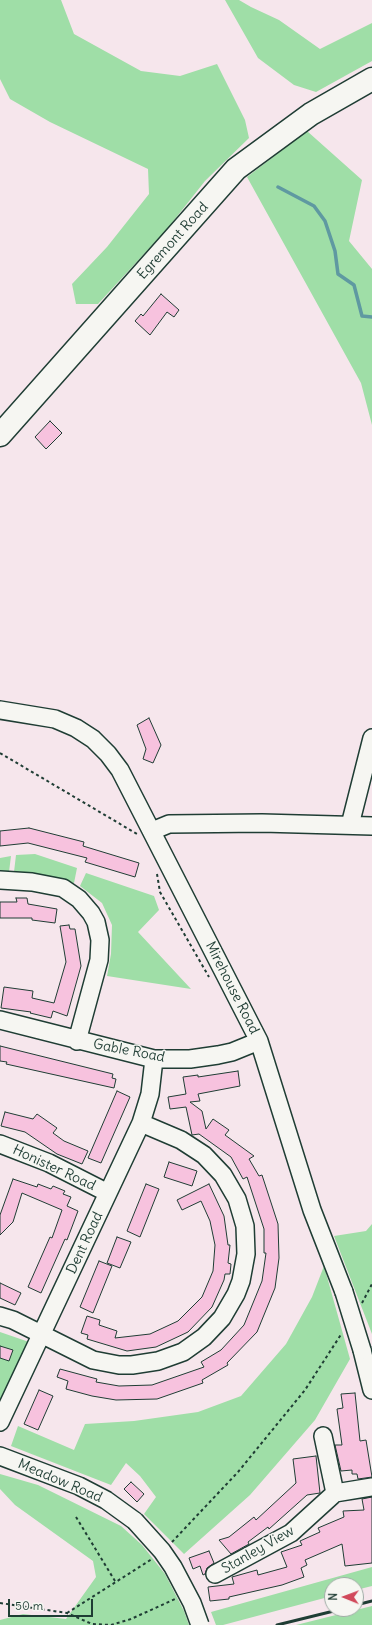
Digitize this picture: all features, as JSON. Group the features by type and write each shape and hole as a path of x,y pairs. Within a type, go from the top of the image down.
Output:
{"highway":[{"name":"Egremont Road","path":"0,436 236,170 311,114 372,79"}],"street":[{"name":"Mirehouse Road","path":"0,710 55,719 76,728 93,739 108,754 120,770 147,834 161,848 259,1041 312,1210 344,1292 362,1350 372,1390"},
{"path":"350,825 372,738"},
{"path":"147,834 170,824 372,826"},
{"path":"0,880 32,882 55,885 63,888 72,893 86,905 96,922 100,940 99,960 77,1041"},
{"name":"Gable Road","path":"0,1020 77,1041 154,1059 190,1059 218,1055 232,1052 259,1041"},
{"name":"Dent Road","path":"0,1422 141,1123 150,1094 154,1059"},
{"path":"0,1316 13,1320 41,1336 81,1355 106,1363 132,1365 158,1361 183,1352 204,1337 222,1318 236,1294 244,1267 246,1240 242,1212 231,1187 214,1165 193,1147 141,1123"},
{"name":"Honister Road","path":"1,1148 49,1163 108,1193"},
{"path":"323,1436 335,1492 372,1486"},
{"name":"Meadow Road","path":"0,1456 86,1490 106,1500 135,1521 162,1551 173,1567 189,1597 200,1625"},
{"name":"Stanley View","path":"215,1574 291,1533 335,1492"}],"path":[{"path":"0,753 147,834"},
{"path":"161,848 157,873 160,892 209,978"},
{"path":"361,1304 372,1284"},
{"path":"167,1547 238,1472 305,1390 344,1330"},
{"path":"76,1518 115,1581"},
{"path":"67,1613 115,1581 155,1557"},
{"path":"0,1603 67,1613 92,1624 111,1624 131,1619 179,1598"}],"green space":[{"path":"0,0 61,0 74,34 141,71 180,76 217,64 245,120 249,138 205,181 167,229 98,304 76,304 72,284 107,247 149,194 148,169 50,122 10,99 0,79"},
{"path":"225,0 239,0 279,20 320,49 372,23 372,61 316,92 294,85 258,58"},
{"path":"307,131 362,180 349,241 372,269 372,425 361,383 247,177"},
{"path":"35,854 77,868 74,883 45,876 14,872 16,855"},
{"path":"11,856 9,872 0,872 0,858"},
{"path":"86,873 154,896 159,910 138,932 191,989 107,976 111,954 112,925 102,903 80,886"},
{"path":"372,1224 372,1334 334,1236 366,1231"},
{"path":"324,1266 350,1359 315,1420 250,1495 184,1554 144,1514 156,1497 140,1476 126,1463 111,1485 11,1446 18,1426 74,1450 85,1424 134,1421 198,1412 241,1396 286,1344 312,1297"},
{"path":"0,1332 29,1342 0,1408"},
{"path":"0,1474 38,1485 121,1526 142,1545 165,1574 184,1611 189,1625 0,1625 0,1620 23,1614 66,1619 96,1577 93,1561 15,1505 0,1489"},
{"path":"372,1567 372,1586 364,1588 364,1577 336,1577"},
{"path":"324,1580 324,1598 223,1625 216,1625 211,1612"},
{"path":"372,1606 372,1625 296,1625 328,1617 364,1617 364,1608"}],"building":[{"path":"161,294 179,310 174,317 167,312 150,335 135,321 141,314 143,316"},
{"path":"50,421 62,433 46,449 35,437"},
{"path":"149,718 161,745 153,763 143,759 146,749 137,725"},
{"path":"29,828 84,842 83,846 139,863 135,877 85,862 87,858 28,843 0,846 0,831"},
{"path":"16,898 27,898 28,904 57,909 55,923 32,920 32,918 0,918 0,902 17,902"},
{"path":"69,925 70,929 75,929 81,966 67,1016 53,1011 51,1018 30,1013 31,1012 1,1008 4,987 33,991 32,998 54,1003 66,962 60,926"},
{"path":"0,1046 113,1074 112,1078 116,1079 114,1088 6,1064 7,1062 0,1061"},
{"path":"238,1071 240,1086 198,1094 200,1101 190,1102 202,1111 206,1129 213,1119 229,1130 225,1135 254,1156 249,1159 259,1176 262,1175 278,1224 279,1258 275,1288 257,1332 227,1363 228,1365 202,1380 203,1383 157,1399 116,1400 92,1396 66,1389 68,1381 57,1377 60,1369 97,1379 96,1382 119,1386 152,1385 204,1367 201,1362 221,1350 244,1325 262,1281 266,1253 264,1253 264,1229 247,1177 243,1179 231,1157 199,1134 192,1135 186,1107 170,1109 168,1097 186,1094 183,1077 198,1075 198,1077"},
{"path":"117,1091 130,1097 101,1163 88,1158"},
{"path":"5,1112 33,1119 37,1114 57,1128 53,1133 64,1141 88,1151 82,1164 57,1154 25,1132 1,1126"},
{"path":"169,1162 197,1171 192,1186 164,1177"},
{"path":"13,1179 37,1187 38,1184 51,1189 53,1186 65,1191 63,1194 71,1197 67,1206 78,1211 67,1240 65,1239 41,1293 28,1287 50,1237 52,1238 62,1210 22,1193 13,1222 0,1235 0,1215"},
{"path":"146,1184 159,1189 140,1237 127,1231"},
{"path":"209,1184 224,1216 228,1245 230,1245 228,1263 231,1264 230,1274 225,1274 224,1280 212,1307 188,1332 156,1347 127,1351 87,1339 88,1335 81,1333 87,1316 100,1320 99,1325 117,1331 115,1338 150,1334 178,1321 202,1297 213,1271 215,1245 210,1221 201,1201 182,1210 177,1200"},
{"path":"117,1237 131,1242 120,1268 107,1263"},
{"path":"99,1261 112,1266 93,1313 80,1307"},
{"path":"0,1283 21,1293 15,1305 0,1298"},
{"path":"0,1346 13,1350 9,1361 0,1358"},
{"path":"39,1390 53,1396 38,1430 24,1424"},
{"path":"355,1393 360,1441 366,1440 372,1477 358,1479 357,1474 352,1474 352,1470 341,1471 335,1445 342,1445 337,1409 343,1408 341,1394"},
{"path":"316,1456 320,1493 307,1495 269,1529 268,1527 248,1542 249,1544 231,1554 219,1540 229,1537 254,1517 256,1520 296,1483 293,1459"},
{"path":"131,1482 144,1494 137,1502 124,1489"},
{"path":"372,1497 372,1563 345,1566 342,1544 305,1560 307,1565 301,1568 304,1577 282,1585 229,1597 229,1599 210,1601 208,1587 234,1584 232,1577 257,1570 258,1575 287,1567 281,1552 302,1545 300,1541 320,1532 318,1528 344,1517 343,1511 364,1510 362,1499"},
{"path":"209,1551 214,1563 207,1568 205,1574 203,1575 200,1566 193,1569 189,1558"}],"waterway":[{"path":"278,187 314,206 325,221 335,251 338,274 354,285 362,316 372,317"}],"railway":[{"path":"364,1603 372,1601"},
{"path":"277,1625 324,1613"}]}
